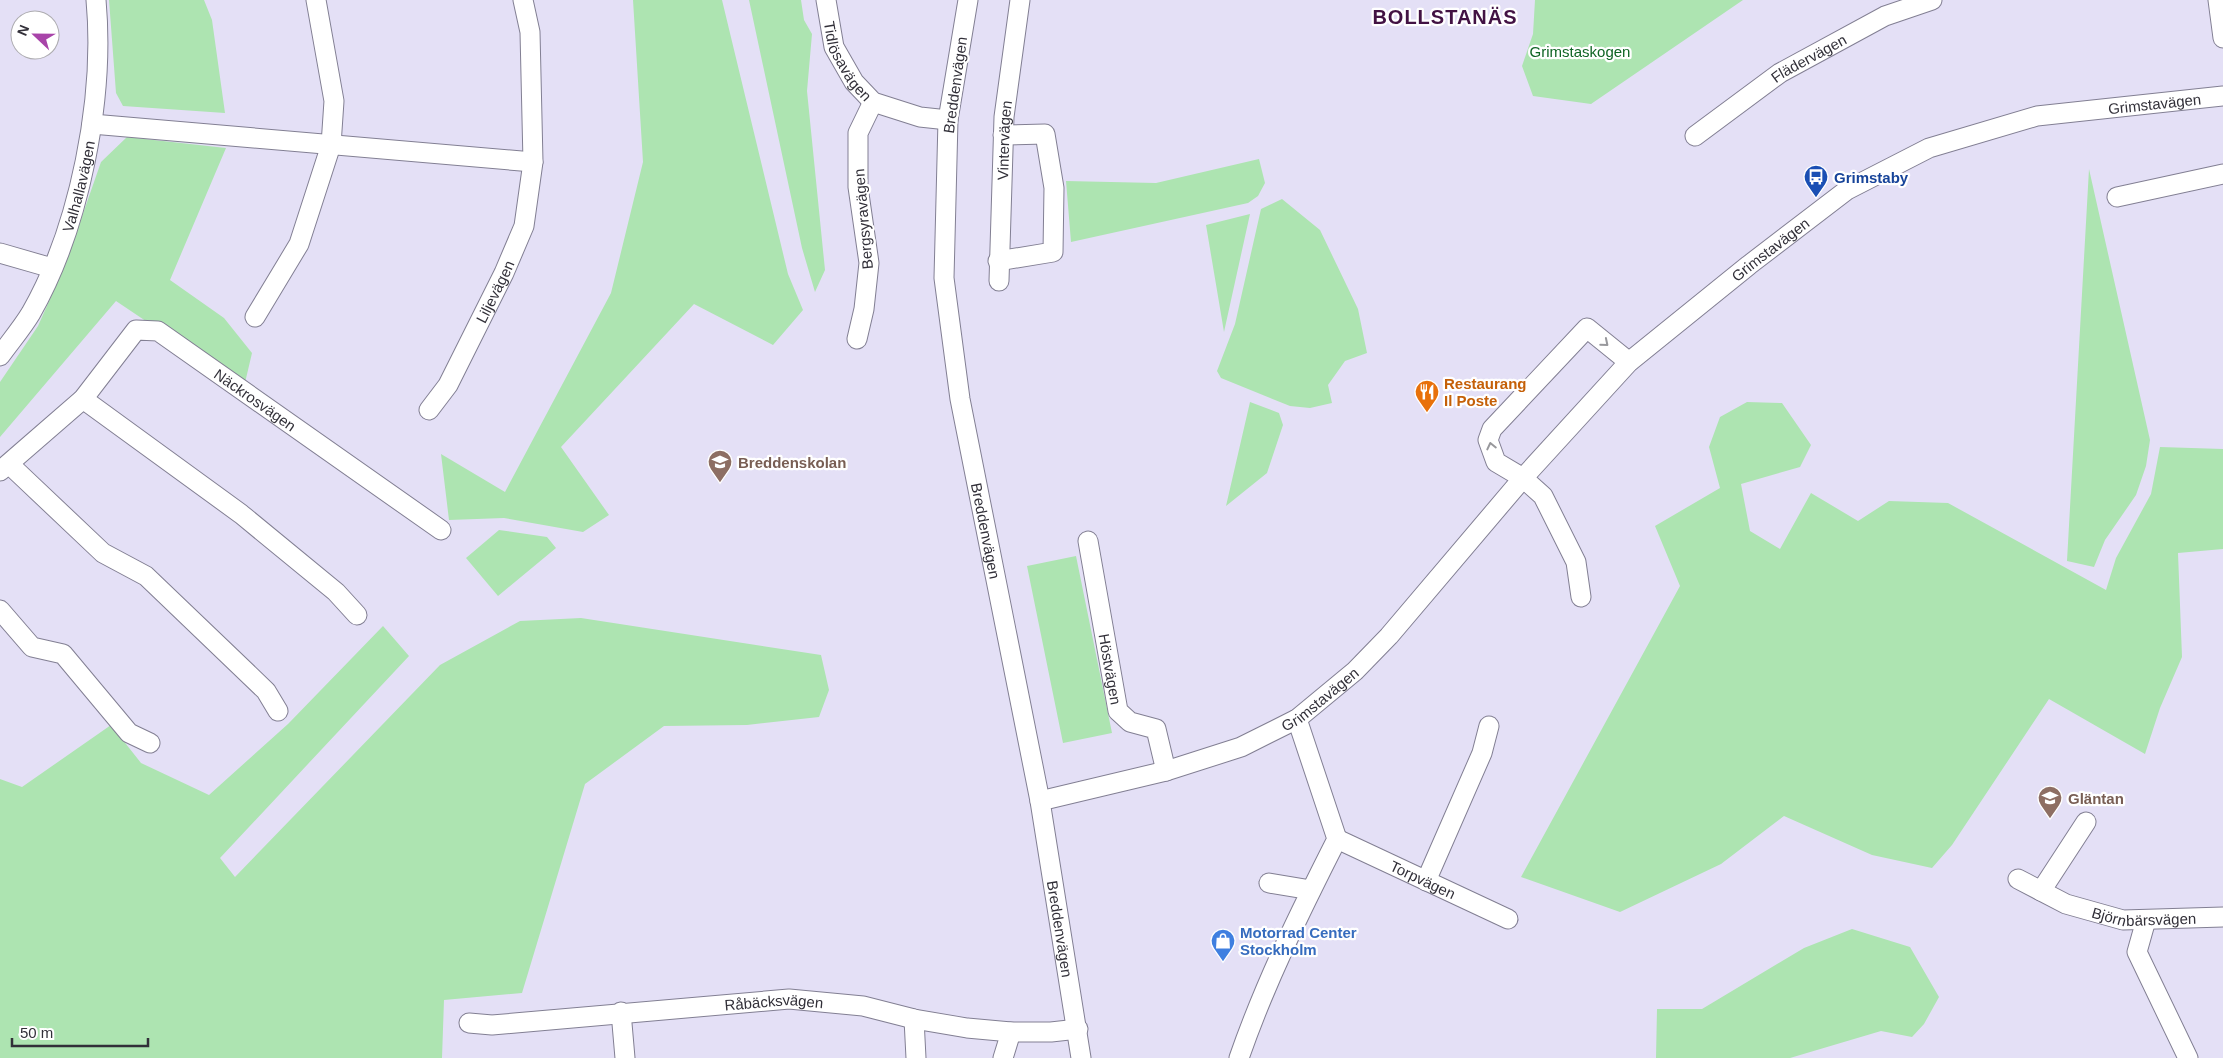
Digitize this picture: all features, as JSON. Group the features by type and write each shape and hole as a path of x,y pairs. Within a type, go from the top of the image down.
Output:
{"street":[{"name":"Valhallavägen","path":"0,356 30,313 52,268 80,188 96,92 96,0"},
{"path":"255,317 298,244 331,145 334,100 316,0"},
{"name":"Liljevägen","path":"429,410 448,385 504,273 524,226 533,162 530,32 523,0"},
{"name":"Tidlösavägen","path":"826,0 834,47 854,82 873,102 920,117 948,120"},
{"name":"Breddenvägen","path":"968,0 948,120 944,278 960,399 1040,801 1082,1058"},
{"name":"Vintervägen","path":"999,281 998,261 1003,134 1020,0"},
{"name":"Flädervägen","path":"1694,136 1780,73 1885,16 1932,0"},
{"path":"2218,0 2223,38"},
{"name":"Grimstavägen","path":"1040,801 1166,772 1241,747 1297,719 1355,672 1389,636 1523,478 1628,362 1749,265 1847,190 1929,148 2037,116 2223,96"},
{"name":"Bergsyravägen","path":"857,338 864,309 869,263 858,188 858,133 873,102"},
{"path":"92,124 533,162"},
{"path":"998,261 1053,252 1054,188 1045,134 1003,134"},
{"path":"2118,197 2223,174"},
{"path":"0,253 52,268"},
{"path":"1581,597 1576,562 1543,496 1523,478 1496,462 1488,440 1492,429 1587,328 1628,362"},
{"name":"Näckrosvägen","path":"278,711 266,691 146,576 103,553 5,468 83,398 136,330 158,332 441,530"},
{"path":"83,398 241,514 336,592 357,615"},
{"name":"Höstvägen","path":"1088,541 1118,712 1130,722 1156,729 1166,772"},
{"path":"0,610 32,647 63,654 129,733 150,743"},
{"path":"1240,1058 1251,1024 1311,890 1337,839 1297,719"},
{"path":"1426,881 1482,753 1489,726"},
{"path":"2041,891 2086,822"},
{"name":"Torpvägen","path":"1337,839 1508,919"},
{"name":"Björnbärsvägen","path":"2018,879 2066,904 2123,920 2223,917"},
{"path":"1269,883 1311,890"},
{"path":"2146,920 2137,952 2188,1058"},
{"name":"Råbäcksvägen","path":"469,1023 492,1025 621,1012 789,999 863,1006 966,1028 1011,1032 1051,1032 1078,1028"},
{"path":"621,1012 625,1058"},
{"path":"914,1018 916,1058"},
{"path":"1003,1058 1011,1032"}],"green space":[{"path":"109,0 204,0 212,20 225,113 123,106 116,93"},
{"path":"633,0 722,0 788,274 803,310 773,345 694,304 561,447 609,515 583,532 504,518 449,520 441,454 505,492 611,293 643,162"},
{"path":"749,0 801,0 804,20 812,34 807,91 825,270 815,292 802,248"},
{"name":"Grimstaskogen","path":"1535,0 1743,0 1591,104 1533,96 1522,66 1533,34"},
{"path":"127,137 226,148 170,280 224,318 252,353 244,387 116,301 0,437 0,382 38,326 65,265 101,162"},
{"path":"1259,159 1265,183 1258,196 1248,203 1071,242 1066,181 1156,183"},
{"path":"2089,169 2150,440 2146,466 2136,495 2105,540 2094,567 2067,561"},
{"path":"1282,199 1320,230 1358,309 1367,353 1345,361 1328,385 1332,403 1310,408 1290,406 1221,378 1217,371 1235,324 1261,209"},
{"path":"1250,214 1224,332 1206,225"},
{"path":"1250,402 1279,413 1283,425 1267,473 1226,506"},
{"path":"1747,402 1782,403 1811,445 1800,467 1741,484 1750,531 1780,549 1811,493 1858,521 1889,501 1948,503 2106,590 2116,558 2151,494 2160,447 2223,449 2223,549 2178,553 2182,657 2160,708 2145,754 2049,699 1952,845 1932,868 1872,855 1784,816 1721,864 1620,912 1521,877 1680,586 1655,526 1720,488 1709,447 1720,417"},
{"path":"499,530 547,537 556,548 498,596 466,558"},
{"path":"1076,556 1112,733 1063,743 1027,566"},
{"path":"581,618 821,655 829,690 819,717 747,725 664,726 585,784 522,993 444,1000 442,1058 0,1058 0,779 22,787 111,725 141,763 209,795 288,724 383,626 409,656 220,858 235,877 440,665 520,621"},
{"path":"1852,929 1910,947 1939,997 1924,1024 1912,1037 1881,1031 1790,1058 1656,1058 1657,1009 1702,1009 1804,948"}],"place":[{"name":"Grimstaby","path":"1816,198"},
{"name":"Restaurang Il Poste","path":"1427,413"},
{"name":"Breddenskolan","path":"720,483"},
{"name":"Gläntan","path":"2050,819"},
{"name":"Motorrad Center Stockholm","path":"1223,962"}],"district":[{"name":"BOLLSTANÄS","path":"1445,17"}]}
